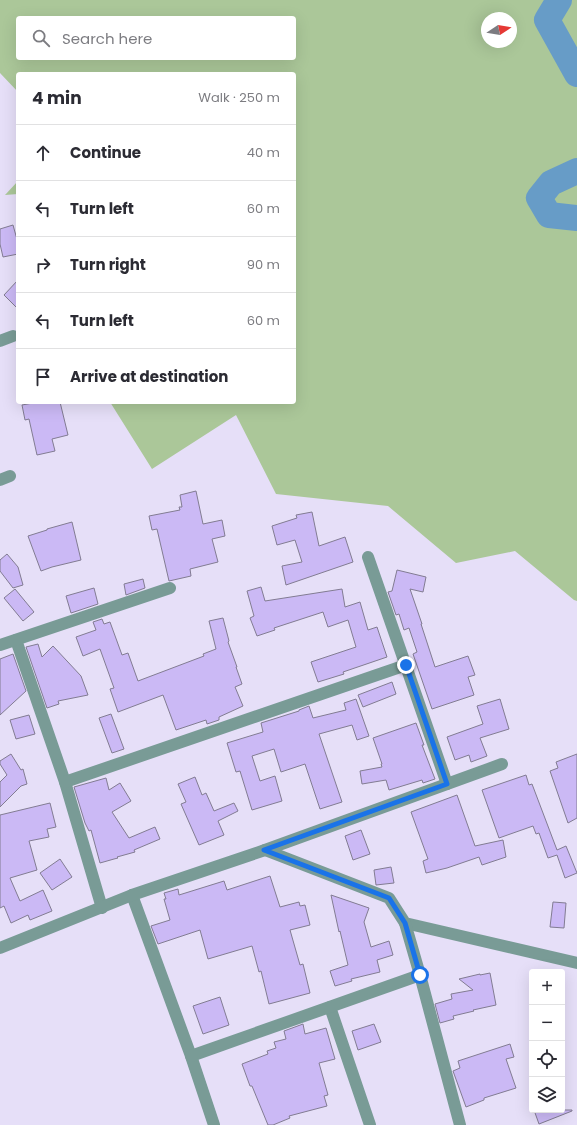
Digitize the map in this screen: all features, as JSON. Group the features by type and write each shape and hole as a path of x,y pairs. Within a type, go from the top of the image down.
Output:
{"street":[{"path":"0,341 13,336"},
{"path":"368,557 447,784"},
{"path":"0,645 170,588"},
{"path":"16,640 65,782 102,908"},
{"path":"65,782 406,665"},
{"path":"0,948 102,908 132,894 264,850 502,764"},
{"path":"264,850 389,898 405,923 460,1125"},
{"path":"132,894 191,1056 214,1125"},
{"path":"405,923 577,963"},
{"path":"191,1056 420,975"},
{"path":"330,1007 370,1125"}],"green space":[{"path":"0,0 577,0 577,601 515,551 456,563 388,506 276,494 236,415 152,469 111,404 296,404 296,72 16,72 16,90 0,73"},
{"path":"16,183 16,194 5,195"}],"building":[{"path":"13,225 16,236 16,254 3,257 0,244 0,229"},
{"path":"16,282 16,307 4,295"},
{"path":"60,404 68,435 52,439 55,451 37,455 29,419 25,420 22,405"},
{"path":"196,491 203,524 222,520 225,536 212,539 218,562 190,569 191,576 169,581 157,529 152,530 149,516 180,510 179,507 182,507 180,495"},
{"path":"312,512 319,546 345,537 353,562 286,585 282,566 302,562 295,540 277,545 272,526 297,518 296,515"},
{"path":"72,522 81,560 41,571 28,536"},
{"path":"7,554 18,567 23,585 13,588 0,571 0,560"},
{"path":"397,570 426,577 423,592 410,589 435,667 468,656 475,675 468,677 474,695 432,709 413,654 417,652 409,628 404,630 399,614 396,615 388,592 392,591"},
{"path":"143,579 145,588 126,595 124,584"},
{"path":"261,587 265,601 342,589 345,607 360,602 368,630 377,627 387,657 343,672 344,674 318,682 311,662 356,647 348,620 328,627 323,612 274,628 275,630 257,636 250,618 254,616 247,591"},
{"path":"94,588 98,604 71,613 66,596"},
{"path":"15,589 34,612 23,621 4,598"},
{"path":"223,618 228,642 242,684 235,687 243,706 219,717 219,720 207,724 206,720 176,730 163,695 118,712 110,689 114,688 100,649 83,656 76,637 96,630 93,622 102,619 104,624 110,622 122,655 128,653 138,681 204,656 203,654 216,649 209,621"},
{"path":"38,644 42,657 53,646 81,676 88,695 58,701 59,704 47,708 26,647"},
{"path":"13,654 26,691 0,715 0,659"},
{"path":"392,682 396,694 363,707 358,695"},
{"path":"356,699 369,736 357,740 352,725 319,734 342,802 320,809 305,764 281,772 274,749 252,756 260,781 275,776 282,801 252,810 240,771 236,772 227,743 263,732 261,723 299,711 309,706 313,718 346,710 344,703"},
{"path":"500,699 509,729 480,738 487,756 471,762 469,755 455,760 447,737 483,724 477,706"},
{"path":"111,714 124,749 112,753 99,718"},
{"path":"29,715 35,734 16,739 10,720"},
{"path":"416,723 424,745 422,745 435,779 423,783 422,780 389,790 386,780 362,784 360,771 382,767 373,738"},
{"path":"11,754 21,770 23,769 27,784 21,786 0,807 0,782 7,775 0,764 0,761"},
{"path":"577,754 577,818 568,823 550,771 558,768 556,762"},
{"path":"526,775 529,785 532,784 557,850 566,846 577,873 565,878 557,855 548,858 539,833 536,834 533,826 499,838 482,790"},
{"path":"195,777 202,795 206,793 214,811 234,803 238,811 218,821 224,835 199,845 181,804 186,802 178,784"},
{"path":"106,778 109,790 120,783 131,801 112,812 129,838 155,827 160,839 134,850 135,852 100,863 91,830 89,831 85,823 74,787"},
{"path":"457,795 475,846 503,840 506,857 482,865 479,857 447,868 426,873 423,861 428,859 411,812"},
{"path":"50,803 56,827 47,829 49,837 29,841 37,870 10,878 20,901 43,890 52,911 30,920 28,915 11,923 4,906 0,908 0,815"},
{"path":"361,830 370,854 353,860 345,836"},
{"path":"60,859 72,877 52,890 40,873"},
{"path":"391,867 394,883 376,885 374,870"},
{"path":"270,876 280,907 299,902 300,906 305,905 310,925 290,930 300,965 303,964 310,993 269,1004 261,971 259,972 252,946 208,959 200,930 158,944 151,926 170,920 164,899 166,899 164,893 178,889 179,895 224,881 227,890"},
{"path":"331,895 369,908 364,922 371,947 389,941 393,955 377,960 380,972 351,979 352,981 335,986 330,971 348,965"},
{"path":"553,902 566,903 564,928 550,927"},
{"path":"490,973 496,1005 453,1016 454,1019 440,1023 435,1004 452,999 451,994 473,990 459,979"},
{"path":"220,997 229,1025 203,1034 193,1006"},
{"path":"303,1024 305,1034 326,1028 335,1059 319,1063 328,1095 324,1096 327,1106 289,1116 290,1118 273,1125 268,1125 252,1086 250,1086 242,1064 268,1054 267,1051 276,1048 274,1042 286,1039 284,1031"},
{"path":"374,1024 381,1042 358,1050 352,1031"},
{"path":"510,1044 514,1057 506,1059 516,1088 484,1098 484,1100 466,1107 453,1071 460,1068 458,1061"},
{"path":"565,1110 572,1110 572,1111 539,1124 535,1113 565,1113"}],"waterway":[{"path":"559,0 547,20 577,74"},
{"path":"577,171 551,183 539,198 549,215 577,218"}],"route":[{"path":"406,665 447,784 264,850 389,898 405,923 420,975"}]}
